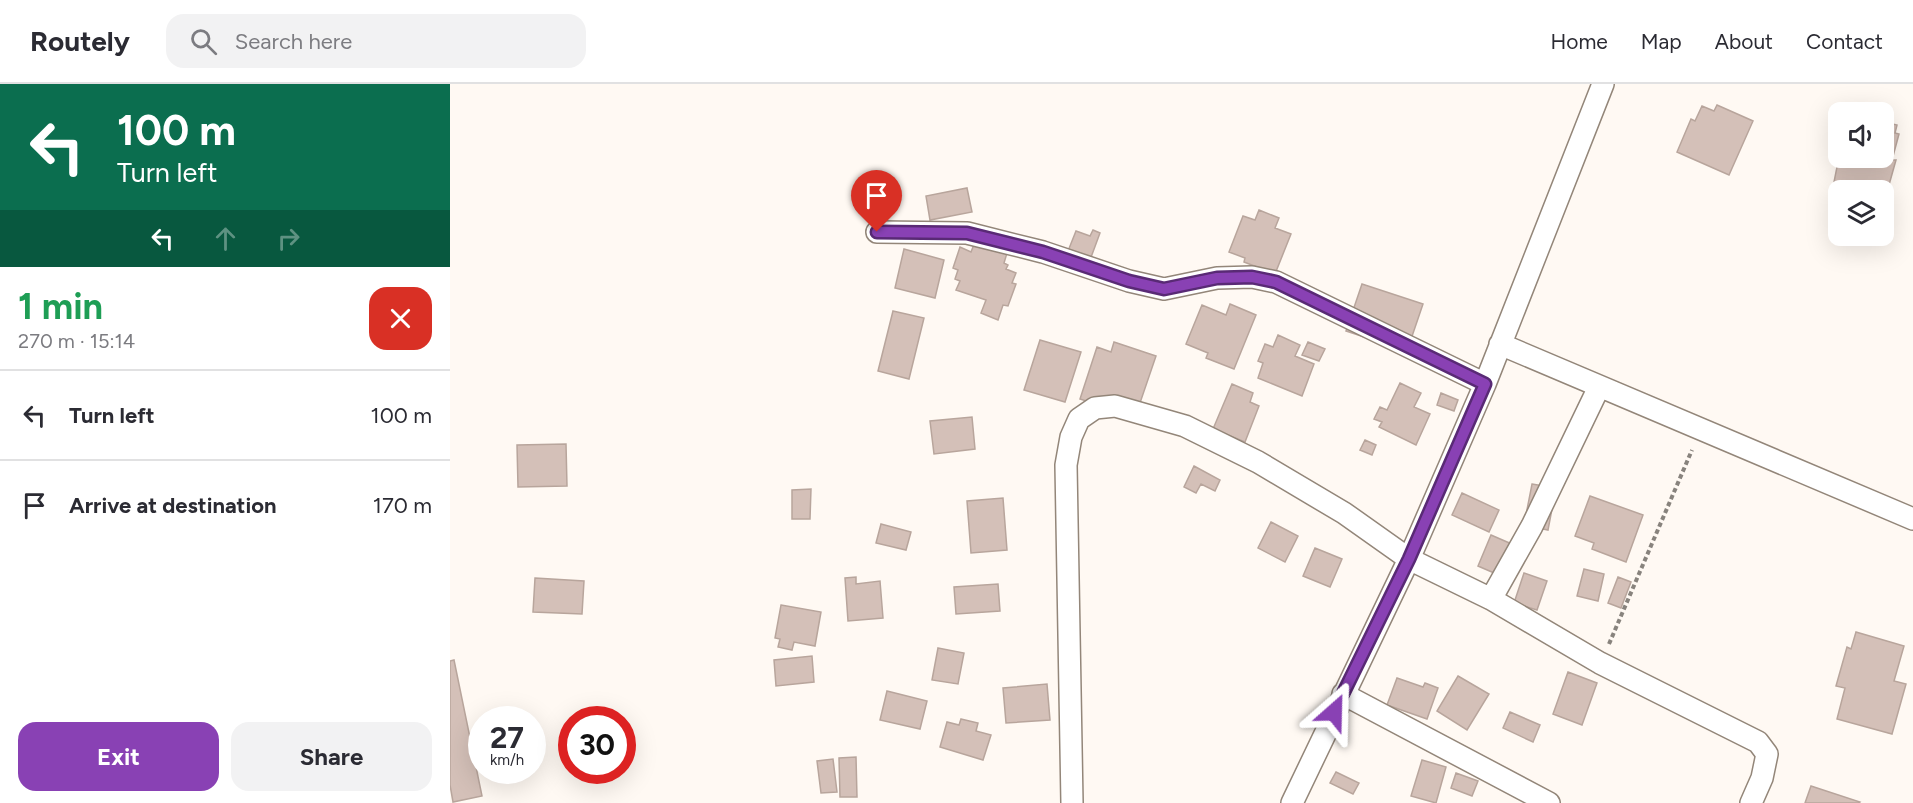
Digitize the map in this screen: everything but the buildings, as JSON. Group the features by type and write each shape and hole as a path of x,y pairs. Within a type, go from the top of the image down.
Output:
{"street":[{"path":"1292,803 1409,559 1485,384 1603,84"},
{"path":"877,232 967,233 1043,252 1129,281 1164,289 1217,278 1252,277 1276,282 1485,384"},
{"path":"1500,344 1913,519"},
{"path":"1491,599 1532,526 1599,387"},
{"path":"1071,803 1066,465 1071,437 1079,419 1095,408 1115,406 1185,426 1258,462 1344,513 1409,559 1491,599 1600,663 1758,742 1767,754 1762,778 1751,803"},
{"path":"1343,694 1549,803"}],"path":[{"path":"1600,663 1701,430"}],"route":[{"path":"877,232 967,233 1043,252 1129,281 1164,289 1217,278 1252,277 1276,282 1359,325 1485,384 1409,559 1334,712"}]}
